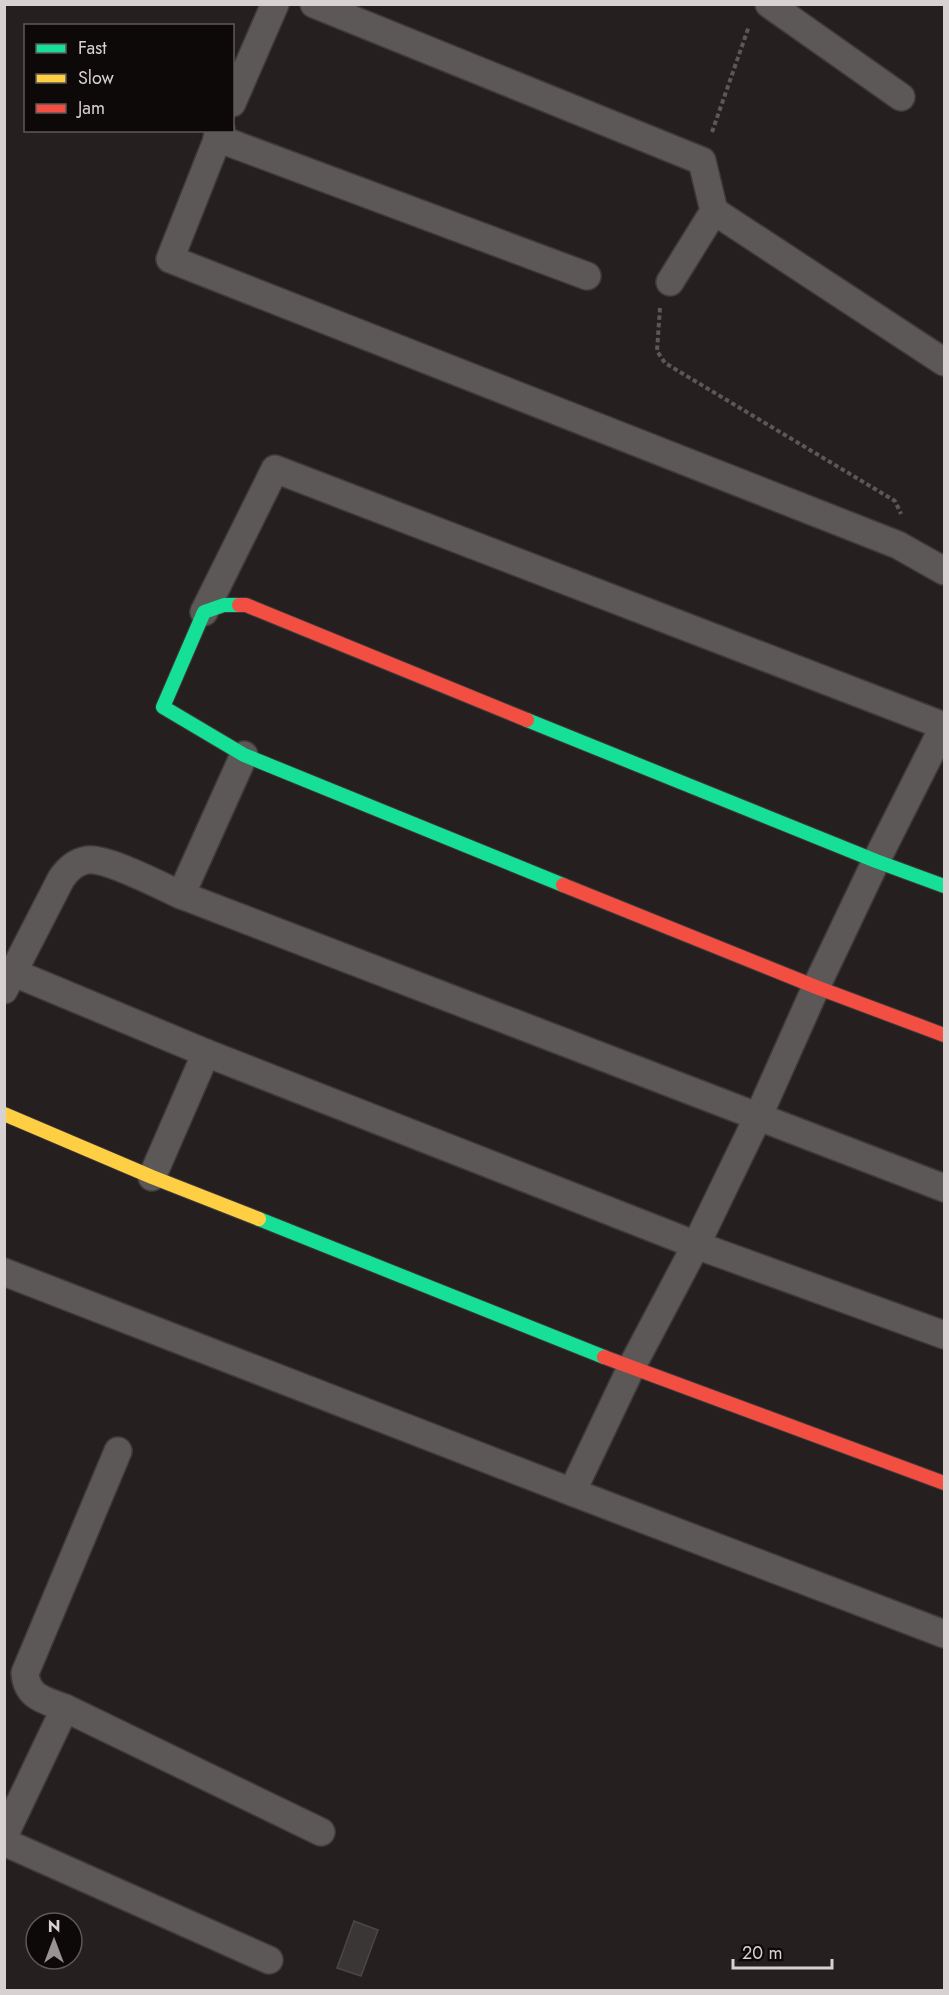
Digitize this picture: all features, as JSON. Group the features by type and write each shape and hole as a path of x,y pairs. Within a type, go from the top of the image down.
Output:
{"street":[{"path":"234,98 275,4"},
{"path":"314,4 702,161 714,211 945,362"},
{"path":"761,10 901,97"},
{"path":"587,276 219,134 170,259 898,545 945,571"},
{"path":"670,282 714,211"},
{"path":"572,1492 631,1368 696,1245 758,1117 816,987 876,861 945,726 275,469 204,612 163,707 244,755 816,987 945,1035"},
{"path":"204,612 224,604 246,604 296,627 876,861 945,886"},
{"path":"181,895 244,755"},
{"path":"945,1188 181,895 102,861 87,860 68,868 8,981 206,1053 696,1245 945,1335"},
{"path":"152,1177 206,1053"},
{"path":"4,1114 152,1177 631,1368 945,1483"},
{"path":"4,1272 945,1634"},
{"path":"118,1451 25,1673 26,1685 35,1696 321,1832"},
{"path":"4,1836 64,1708"},
{"path":"4,1842 269,1960"}],"path":[{"path":"702,161 761,10"},
{"path":"670,282 659,310 657,351 665,363 895,501"}],"building":[{"path":"354,1921 378,1930 361,1976 337,1968"}],"traffic: fast":[{"path":"239,605 224,605 204,612 163,707 244,755 563,885"},
{"path":"527,720 876,861 944,886"},
{"path":"259,1219 604,1357"}],"traffic: slow":[{"path":"4,1114 152,1177 259,1219"}],"traffic: jam":[{"path":"239,605 246,605 527,720"},
{"path":"563,885 816,987 944,1035"},
{"path":"604,1357 944,1483"}]}
